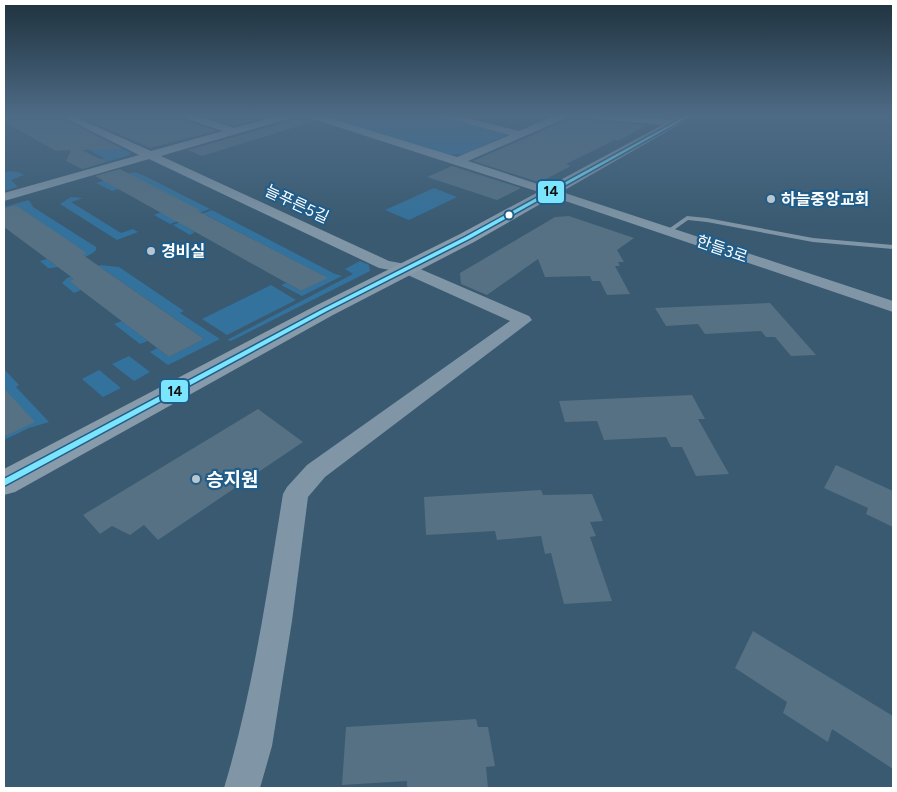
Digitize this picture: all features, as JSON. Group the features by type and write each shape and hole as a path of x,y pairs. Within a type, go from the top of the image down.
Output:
{"street":[{"name":"늘푸른5길","path":"146,153 385,265 405,268 523,320 316,471 296,494 270,659 254,746 242,788"},
{"path":"4,196 157,153"},
{"name":"한들3로","path":"432,153 893,307"},
{"path":"458,161 476,153"},
{"path":"4,483 405,268 467,238 621,153"}],"lane":[{"path":"669,231 688,218 813,240 893,247"}],"shaded area":[{"path":"95,153 131,153 130,155 86,168 81,165 104,158"},
{"path":"444,153 466,153 464,154 451,155"},
{"path":"10,171 24,175 11,180 18,187 4,191 4,172"},
{"path":"134,172 210,209 170,224 154,215 161,212 119,189 112,191 96,183"},
{"path":"434,188 457,197 409,220 385,210"},
{"path":"71,197 83,198 71,202 121,233 133,229 138,232 117,240 60,204"},
{"path":"29,200 33,207 96,247 96,250 73,262 59,267 48,268 40,261 47,259 55,265 86,253 16,205 4,208"},
{"path":"212,210 342,276 302,296 281,285 286,283 301,291 327,278 206,215 181,224 195,232 190,235 173,225"},
{"path":"360,261 369,265 370,271 231,341 227,340 353,274 345,269"},
{"path":"101,265 119,267 184,311 180,313 220,339 168,365 150,352 157,348 169,357 204,339 102,268 69,281 81,290 74,293 62,283 67,278"},
{"path":"271,285 296,300 227,335 202,319"},
{"path":"122,321 148,341 140,344 114,324"},
{"path":"129,356 150,372 134,381 112,364"},
{"path":"4,369 19,385 16,387 49,422 29,428 4,440 4,437 34,422 4,388"},
{"path":"99,370 121,388 103,397 82,379"}],"building":[{"path":"70,153 88,153 106,162 82,169 66,161"},
{"path":"195,153 212,153 202,156"},
{"path":"491,153 589,153 566,164 571,166 544,180 535,181 473,161"},
{"path":"452,166 521,188 497,200 427,177"},
{"path":"120,169 328,278 301,291 95,176"},
{"path":"16,205 87,253 83,255 204,339 169,357 69,281 74,279 4,227 4,208"},
{"path":"569,216 634,238 617,250 624,262 618,262 620,266 615,266 630,294 607,295 600,281 592,281 590,276 545,277 538,259 487,295 461,284 460,273 555,217"},
{"path":"770,303 816,355 791,356 775,337 766,337 761,331 705,334 698,324 666,326 655,308"},
{"path":"4,388 35,422 4,437"},
{"path":"692,395 705,419 698,419 729,474 696,476 682,447 671,447 666,437 604,440 597,421 565,422 559,401"},
{"name":"승지원","path":"258,409 303,442 158,540 144,525 130,535 112,526 100,534 83,515"},
{"path":"836,465 893,491 893,527 866,514 868,508 824,488"},
{"path":"541,490 543,495 592,494 603,521 590,522 596,536 590,537 612,601 564,604 551,553 545,554 541,536 497,540 495,531 426,535 424,497"},
{"path":"753,631 893,716 893,769 832,729 828,742 783,713 787,702 735,668"},
{"path":"476,719 478,727 488,727 495,766 486,767 488,788 407,788 407,781 342,785 346,727"}],"transit line":[{"name":"14","path":"4,483 325,310 467,238 621,153"}],"place":[{"name":"하늘중앙교회","path":"771,199"},
{"name":"경비실","path":"151,251"},
{"name":"승지원","path":"196,479"}]}
